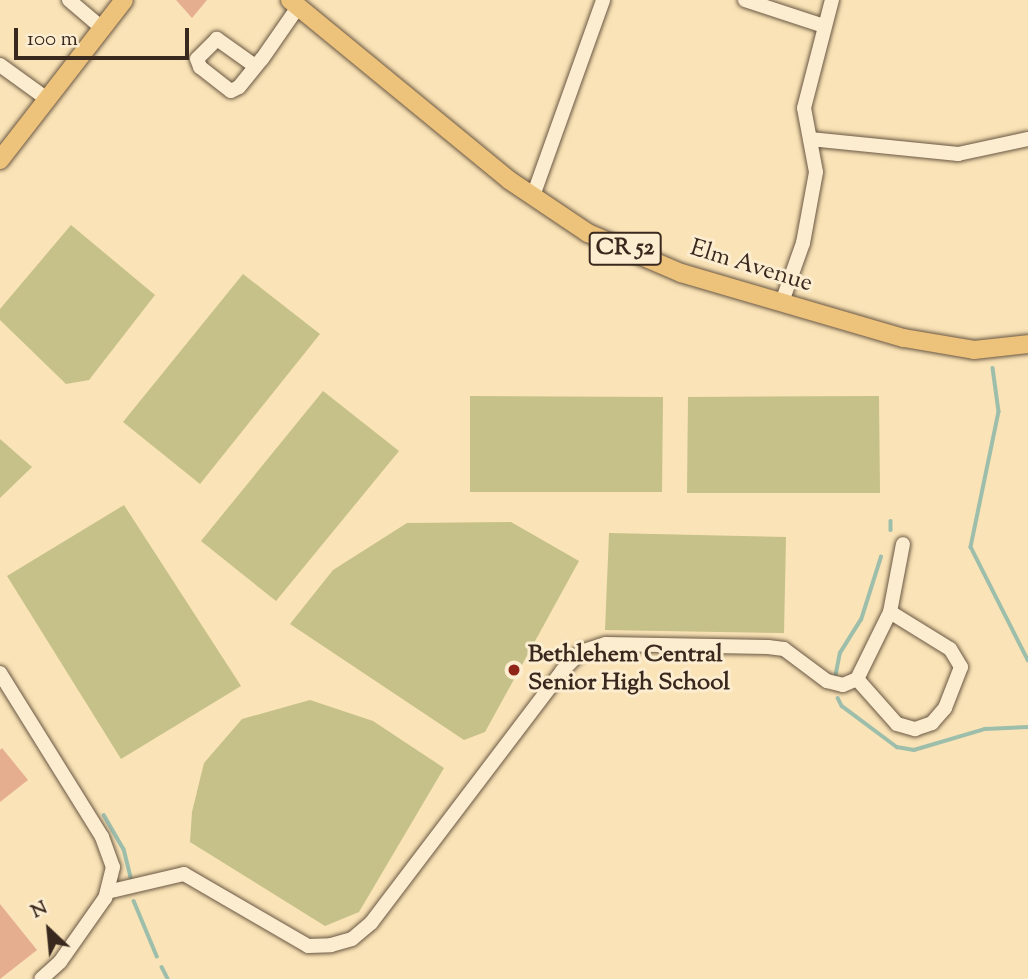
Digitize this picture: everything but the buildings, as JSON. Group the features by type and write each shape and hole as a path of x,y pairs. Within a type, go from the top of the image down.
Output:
{"main road":[{"path":"0,159 124,0"},
{"name":"Elm Avenue","path":"294,3 533,196 588,233 681,273 945,348 974,350 1028,344"}],"street":[{"path":"69,0 102,28"},
{"path":"533,196 603,0"},
{"path":"746,0 824,26"},
{"path":"782,302 803,243 816,172 804,108 832,0"},
{"path":"255,66 294,3"},
{"path":"0,65 47,99"},
{"path":"810,139 958,155 1028,139"},
{"path":"107,892 184,874 309,946 341,942 371,923 562,671 581,652 606,644 784,649 827,681 843,685 857,679 890,612 903,544"},
{"path":"857,679 897,724 915,729 932,723 957,686 961,667 950,649 890,612"},
{"path":"0,673 110,851 113,879 107,892 60,962 41,979"}],"shaded area":[{"path":"71,225 155,295 89,380 66,384 0,320 0,309"},
{"path":"243,274 320,334 200,484 123,422"},
{"path":"323,391 399,451 276,601 201,541"},
{"path":"470,396 663,397 662,492 470,492"},
{"path":"879,396 880,493 687,493 688,397"},
{"path":"0,439 32,467 0,498"},
{"path":"124,505 241,686 121,759 7,576"},
{"path":"511,522 579,561 485,732 464,740 290,624 333,570 407,523"},
{"path":"609,533 786,537 784,633 605,630"},
{"path":"310,700 373,721 444,768 359,912 325,926 190,842 192,812 204,763 242,719"}],"waterway":[{"path":"993,368 999,412 971,547 1028,660"},
{"path":"891,521 891,530"},
{"path":"835,678 840,653 861,620 881,557"},
{"path":"838,698 842,706 897,747 914,750 985,729 1028,727"},
{"path":"104,815 124,849 131,877"},
{"path":"134,901 157,956"},
{"path":"162,967 168,979"}],"place":[{"name":"Bethlehem Central Senior High School","path":"514,670"}]}
